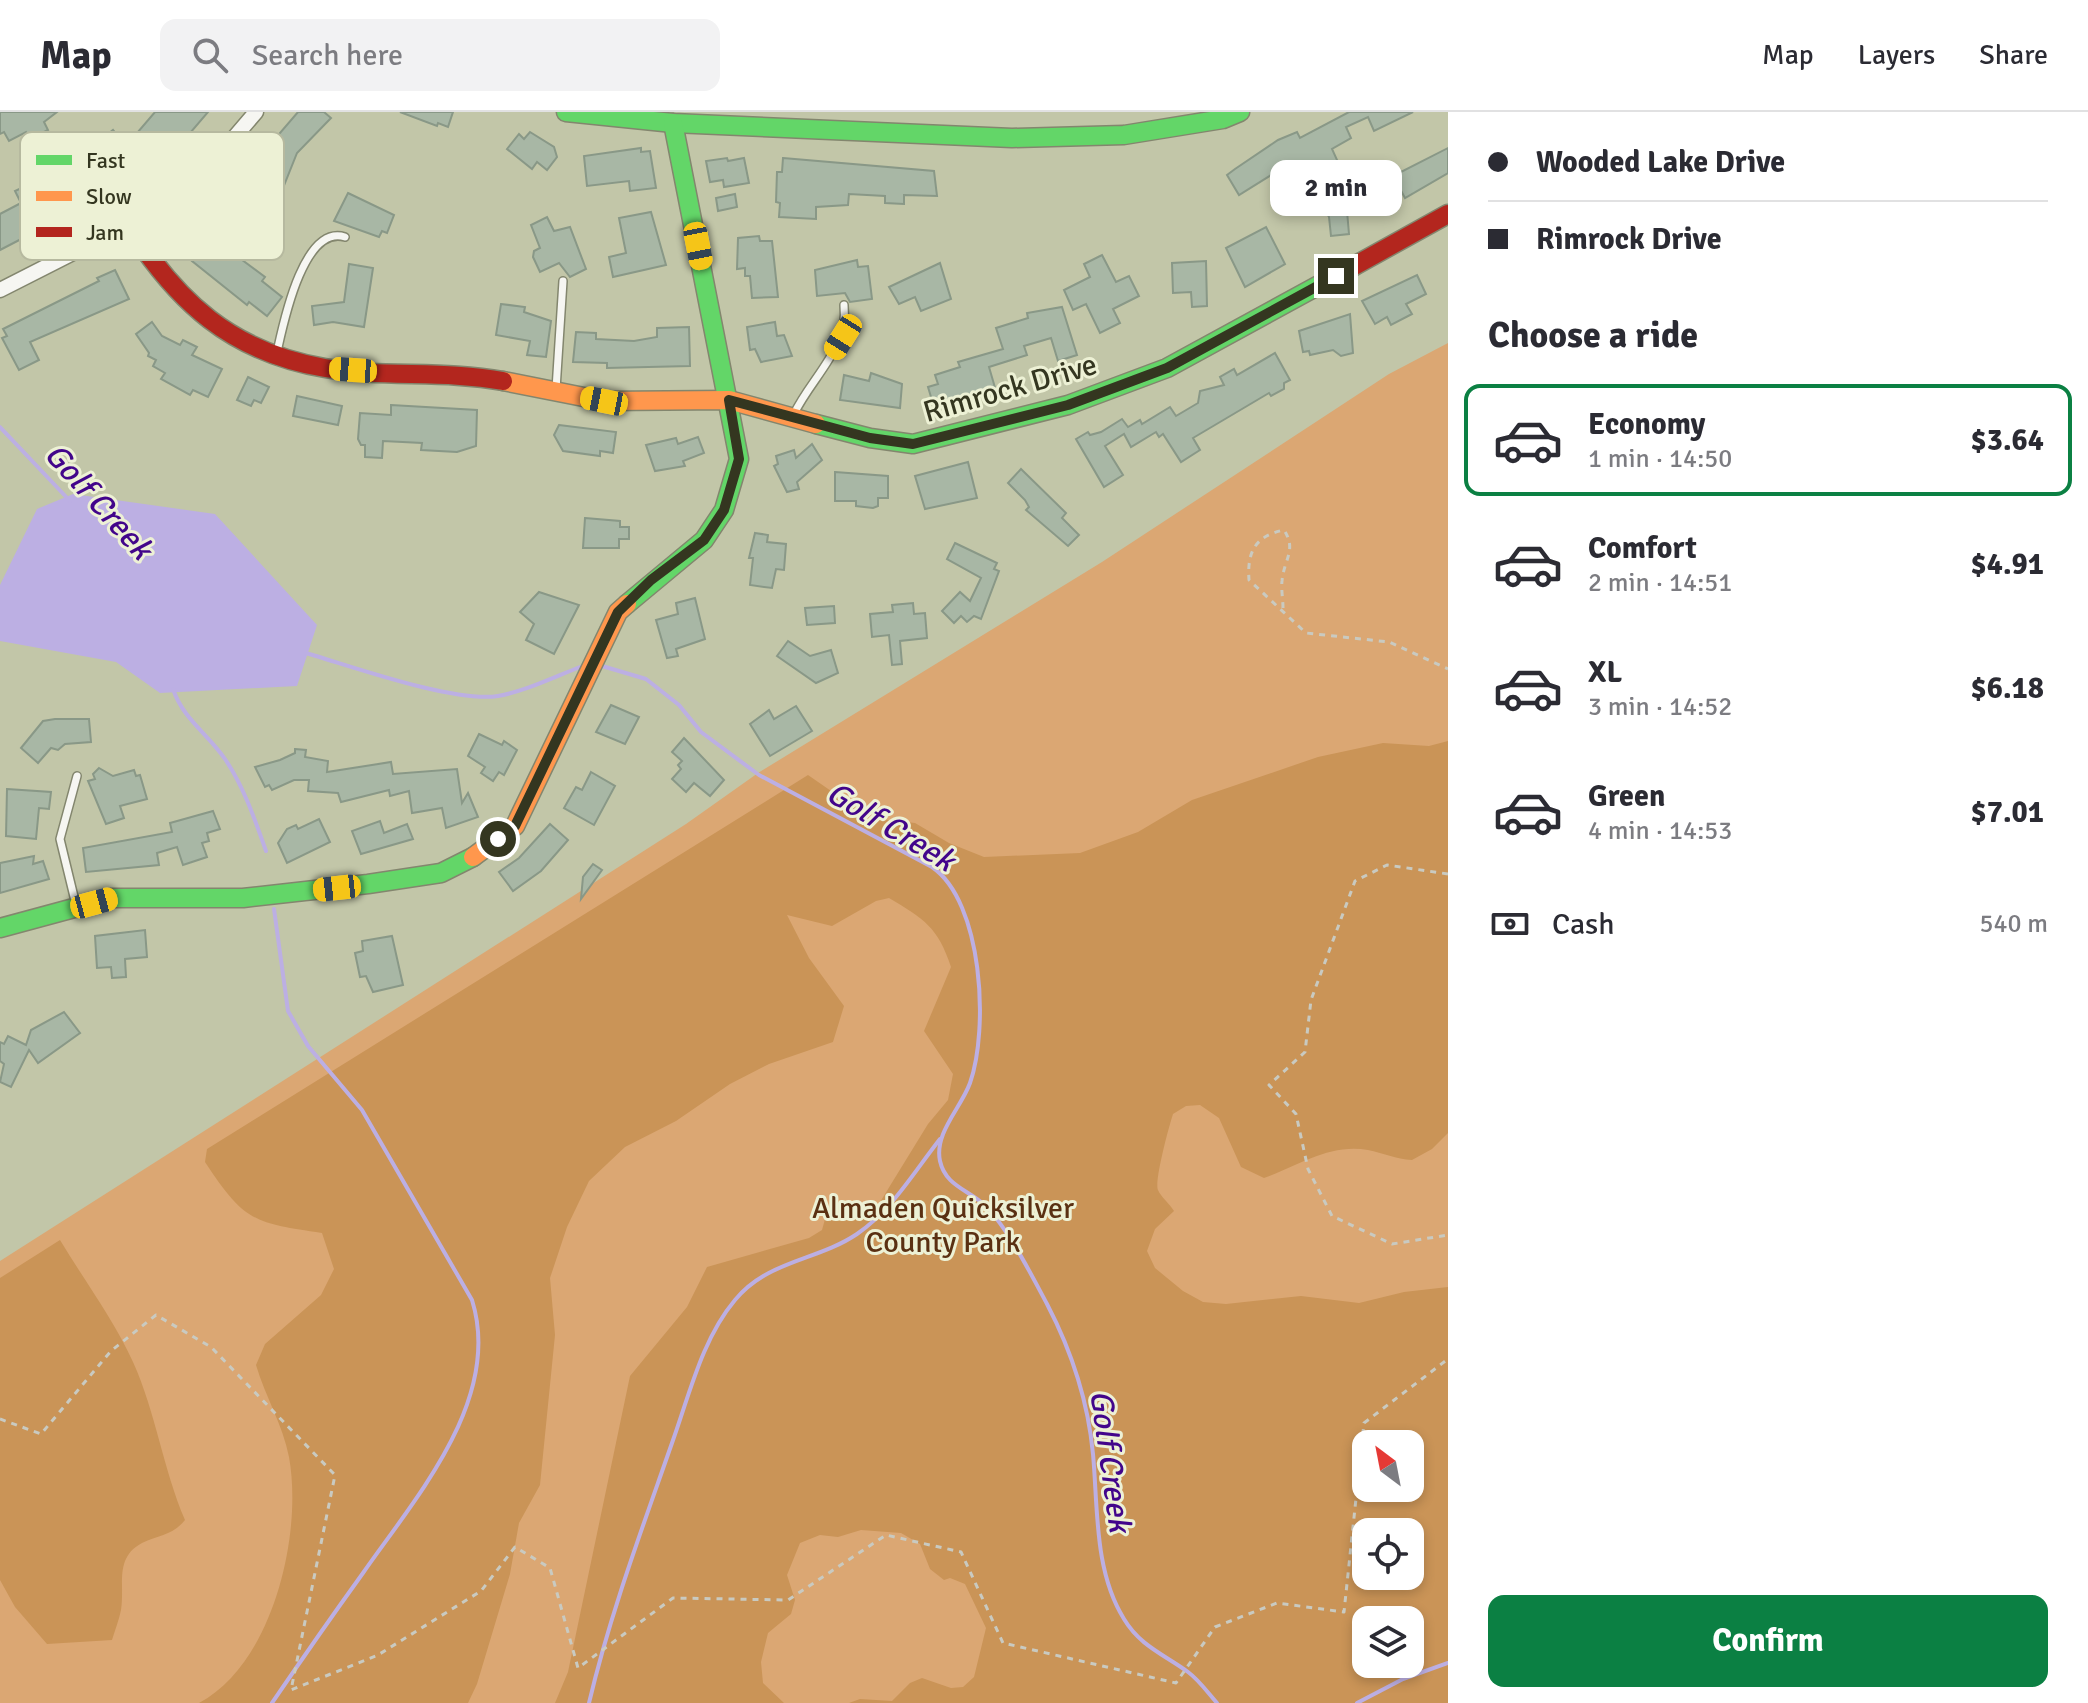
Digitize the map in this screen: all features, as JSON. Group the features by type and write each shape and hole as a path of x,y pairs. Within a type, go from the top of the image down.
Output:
{"street":[{"path":"239,132 256,112"},
{"path":"566,112 673,123 1012,138 1124,135 1223,119 1240,112"},
{"path":"0,928 111,898 243,898 441,873 492,844 515,826 618,612 651,580 704,540 724,510 739,459 673,123"},
{"name":"Rimrock Drive","path":"150,260 212,325 276,354 324,368 496,380 604,401 729,400 870,438 913,444 1068,405 1167,368 1448,214"},
{"path":"0,290 59,260"}],"lane":[{"path":"276,354 298,277 322,242 334,235 345,237"},
{"path":"556,391 563,281"},
{"path":"793,416 808,386 843,337 844,305"},
{"path":"77,776 60,839 77,907"}],"path":[{"path":"1283,608 1282,579 1291,551 1291,541 1284,530 1269,533 1255,543 1248,557 1249,580 1283,608 1306,633 1389,642 1448,669"},
{"path":"1448,874 1387,865 1355,881 1311,1000 1305,1052 1269,1085 1296,1114 1308,1169 1332,1216 1392,1244 1448,1235"},
{"path":"0,1419 41,1434 111,1351 156,1315 211,1347 335,1475 291,1690 378,1655 481,1591 515,1547 550,1568 578,1668 673,1598 788,1600 886,1535 961,1552 1003,1643 1176,1683 1215,1627 1277,1603 1344,1612 1364,1423 1448,1359"}],"green space":[{"name":"Almaden Quicksilver County Park","path":"1448,343 1448,1703 0,1703 0,1261 686,824 758,773 1102,562 1389,374"},
{"name":"Almaden Quicksilver County Park","path":"1448,741 1448,1133 1432,1149 1412,1160 1368,1150 1340,1150 1314,1157 1264,1178 1241,1167 1219,1118 1200,1105 1186,1106 1173,1114 1158,1176 1158,1190 1174,1211 1155,1229 1147,1251 1155,1268 1183,1291 1203,1302 1226,1304 1301,1296 1359,1303 1404,1292 1448,1287 1448,1703 849,1703 860,1699 892,1701 910,1683 922,1678 951,1688 963,1687 974,1677 986,1628 965,1584 950,1578 944,1580 930,1569 920,1544 901,1533 861,1530 838,1537 820,1535 800,1543 787,1575 795,1600 791,1614 768,1633 761,1662 763,1683 784,1703 555,1703 568,1672 630,1376 687,1307 707,1267 809,1238 822,1230 827,1212 877,1207 928,1124 948,1100 953,1074 924,1031 951,967 941,942 928,925 889,898 876,901 832,926 787,915 809,958 844,1006 833,1042 769,1064 730,1084 676,1121 625,1147 589,1181 567,1227 550,1278 555,1335 540,1485 519,1523 510,1574 477,1684 468,1703 199,1703 225,1684 246,1659 264,1628 286,1558 291,1522 289,1457 283,1433 256,1365 265,1344 321,1295 334,1269 322,1233 265,1222 241,1208 205,1162 207,1149 808,775 870,818 915,823 949,843 984,857 1080,853 1138,832 1192,800 1318,757 1383,743 1429,746"},
{"path":"60,1240 108,1315 133,1362 185,1520 171,1532 142,1543 127,1556 122,1572 121,1610 112,1640 47,1644 15,1607 0,1580 0,1278"}],"water":[{"path":"73,494 215,514 317,625 297,686 160,693 116,662 0,641 0,585 37,509"}],"building":[{"path":"0,112 57,112 44,122 48,130 44,132 20,132 20,135 9,141 4,132 0,134"},
{"path":"155,112 208,112 191,132 138,132"},
{"path":"298,112 324,112 331,118 297,153 284,186 284,132 281,132"},
{"path":"400,112 453,112 448,127"},
{"path":"1349,112 1413,112 1374,131 1368,117 1346,127 1351,138 1332,149 1346,180 1364,177 1372,193 1347,211 1349,234 1331,236 1329,217 1319,199 1336,191 1323,162 1305,170 1302,165 1291,170 1289,164 1239,195 1227,175 1278,140 1297,132 1300,138"},
{"path":"530,132 554,147 557,157 547,170 537,162 532,169 507,149 519,134 524,139"},
{"path":"641,148 641,152 650,151 656,188 630,191 629,181 587,186 584,156"},
{"path":"1448,148 1448,173 1405,198 1393,176"},
{"path":"727,158 728,161 744,158 749,183 724,187 723,180 710,182 706,161"},
{"path":"783,158 934,171 937,196 904,195 904,204 885,203 885,196 849,194 848,205 816,207 816,219 779,217 777,172 782,172"},
{"path":"348,193 394,215 387,233 382,231 379,237 334,221"},
{"path":"735,194 737,207 718,211 716,198"},
{"path":"20,204 20,240 0,250 0,214"},
{"path":"651,212 666,265 613,277 609,257 626,253 619,218"},
{"path":"547,217 554,231 570,227 586,269 570,277 559,263 540,272 533,257 534,251 540,248 531,225"},
{"path":"1266,227 1285,264 1245,287 1226,248"},
{"path":"759,236 760,241 772,241 778,297 752,298 750,276 745,276 745,268 737,269 738,238"},
{"path":"1102,255 1116,282 1129,276 1139,296 1113,309 1120,323 1100,333 1086,304 1073,310 1064,290 1090,277 1084,264"},
{"path":"242,260 265,277 262,281 282,297 267,316 249,302 247,305 192,261"},
{"path":"857,260 858,267 868,266 872,299 850,302 845,293 817,296 815,270"},
{"path":"1206,261 1207,306 1192,307 1191,292 1173,293 1172,263"},
{"path":"940,263 951,299 921,311 915,297 899,304 889,287"},
{"path":"349,264 373,268 364,327 333,322 314,325 312,306 344,302"},
{"path":"115,270 129,299 30,342 39,360 19,370 2,338 7,336 3,329"},
{"path":"1417,275 1426,294 1406,304 1412,314 1391,325 1387,317 1375,324 1362,301"},
{"path":"501,304 525,307 524,312 551,321 546,357 527,355 530,341 496,335"},
{"path":"1062,307 1077,355 1058,361 1051,338 1024,346 1027,355 989,367 996,391 934,407 928,387 938,384 935,375 960,367 958,362 1003,349 996,328 1028,318 1027,313"},
{"path":"1350,314 1353,353 1341,356 1333,350 1310,355 1309,351 1303,352 1299,331"},
{"path":"152,322 162,336 180,345 183,340 197,347 192,355 222,369 208,397 193,390 190,395 161,379 165,373 153,366 156,360 148,356 136,334"},
{"path":"775,322 777,336 784,335 792,356 761,362 755,349 750,350 747,327"},
{"path":"689,327 690,366 607,368 607,363 573,362 576,332 596,333 596,339 634,341 657,337 657,328"},
{"path":"1275,353 1290,380 1284,383 1284,389 1271,396 1269,393 1193,438 1200,450 1181,462 1163,434 1159,437 1156,432 1131,447 1124,434 1105,446 1123,475 1104,487 1076,439 1088,432 1090,435 1101,432 1122,419 1128,427 1140,420 1142,424 1170,407 1176,416 1198,403 1200,391 1224,385 1220,377 1234,369 1237,375"},
{"path":"871,373 902,384 900,408 840,400 844,375 869,381"},
{"path":"248,377 269,387 261,403 254,400 251,406 237,400"},
{"path":"297,396 342,406 338,425 293,416"},
{"path":"391,405 477,410 476,446 457,452 421,450 422,443 383,441 382,458 365,457 365,445 361,445 358,439 360,413 391,415"},
{"path":"559,425 616,432 613,453 600,451 600,456 563,451 554,435"},
{"path":"698,437 704,453 683,461 685,466 655,471 646,445 676,438 678,444"},
{"path":"812,444 822,460 797,482 799,489 787,492 774,466 778,464 776,456 794,450 796,458"},
{"path":"968,462 977,498 925,509 915,476"},
{"path":"1021,469 1066,513 1062,518 1079,535 1068,546 1026,510 1029,507 1025,500 1008,483"},
{"path":"835,472 888,476 888,498 878,498 878,506 873,508 856,506 856,501 835,501"},
{"path":"585,518 620,521 620,527 629,527 629,539 619,539 619,548 583,548"},
{"path":"755,533 768,535 767,542 786,544 784,570 776,569 772,588 750,585 753,558 749,558"},
{"path":"955,543 997,563 994,569 999,571 981,619 974,616 967,622 961,616 954,623 942,611 960,592 970,601 981,578 947,559"},
{"path":"539,592 579,605 554,654 526,640 534,624 520,612"},
{"path":"695,598 705,639 676,649 678,656 667,658 656,620 678,614 676,603"},
{"path":"913,603 914,614 925,613 927,638 900,641 902,664 892,665 889,635 872,637 870,614 893,612 892,605"},
{"path":"834,606 835,623 807,625 805,608"},
{"path":"788,641 810,656 831,650 838,673 816,683 777,656"},
{"path":"611,705 639,717 625,744 596,732"},
{"path":"796,706 812,731 770,756 750,724 769,710 774,719"},
{"path":"89,719 91,742 65,744 58,750 51,748 38,763 21,748 43,721"},
{"path":"479,734 502,745 504,741 517,750 504,775 499,772 493,781 481,773 485,767 468,756"},
{"path":"684,738 724,780 710,796 694,783 686,792 672,779 681,769 678,765 682,761 672,752"},
{"path":"295,749 306,750 305,757 328,761 327,772 391,762 393,774 457,769 462,803 468,793 478,817 446,828 442,808 412,813 409,791 390,796 389,790 341,802 338,793 308,791 309,780 294,780 272,790 269,785 265,787 255,767 280,760 295,753"},
{"path":"99,768 113,776 134,770 136,776 140,775 147,799 120,806 124,818 106,824 88,781 95,779 93,774"},
{"path":"591,772 615,786 594,825 564,808 576,787 582,790"},
{"path":"7,789 51,792 49,809 39,808 36,839 6,836"},
{"path":"213,811 220,829 207,833 209,841 202,843 207,857 183,865 177,847 157,853 159,865 86,872 83,848 172,832 170,823"},
{"path":"319,819 330,842 287,863 278,843 287,829 296,825 298,829"},
{"path":"380,821 384,833 407,824 413,839 361,854 352,831"},
{"path":"550,824 568,840 541,871 513,891 499,872 519,858"},
{"path":"34,856 33,864 43,861 49,879 0,893 0,863"},
{"path":"593,864 602,870 581,899 583,877"},
{"path":"145,930 147,957 125,959 126,977 112,978 111,967 97,968 95,936"},
{"path":"392,936 403,985 373,992 366,976 360,977 355,953 363,951 362,941"},
{"path":"64,1012 80,1033 38,1063 29,1050 11,1087 0,1082 4,1064 0,1061 0,1042 4,1044 8,1036 26,1045 31,1030"}],"waterway":[{"name":"Golf Creek","path":"0,427 70,501"},
{"path":"306,653 402,682 479,697 519,691 580,667"},
{"name":"Golf Creek","path":"602,666 646,679 679,705 701,732 759,775 932,867 949,884 962,908 971,936 980,1000 979,1031 970,1083 944,1131 940,1161 951,1181 981,1202 999,1222 1026,1265 1064,1339 1087,1415 1102,1560 1114,1600 1130,1628 1153,1649 1192,1675 1217,1703"},
{"path":"173,689 183,709 232,770 266,851"},
{"path":"272,1703 407,1512 449,1445 465,1410 476,1374 478,1337 472,1300 362,1110 308,1046 288,1011 274,909"},
{"path":"589,1703 617,1604 691,1387 705,1350 724,1315 735,1300 762,1277 842,1243 870,1224 902,1190 940,1139"},
{"name":"Golf Creek","path":"1357,1703 1403,1679 1448,1663"}],"traffic: fast":[{"path":"566,112 673,123 1012,138 1124,135 1223,119 1240,112"},
{"path":"627,604 704,540 724,510 739,459 673,123"},
{"path":"816,424 870,438 913,444 1068,405 1167,368 1354,266"},
{"path":"0,928 111,898 243,898 368,884 441,873 473,857"}],"traffic: slow":[{"path":"503,381 604,401 729,400 816,424"},
{"path":"473,857 515,826 618,612 627,604"}],"traffic: jam":[{"path":"1354,266 1448,214"},
{"path":"152,260 187,300 234,336 261,350 347,371 503,381"}],"route":[{"path":"498,839 515,826 618,612 651,580 704,540 724,510 739,459 729,400 870,438 913,444 1068,405 1167,368 1336,276"}]}
